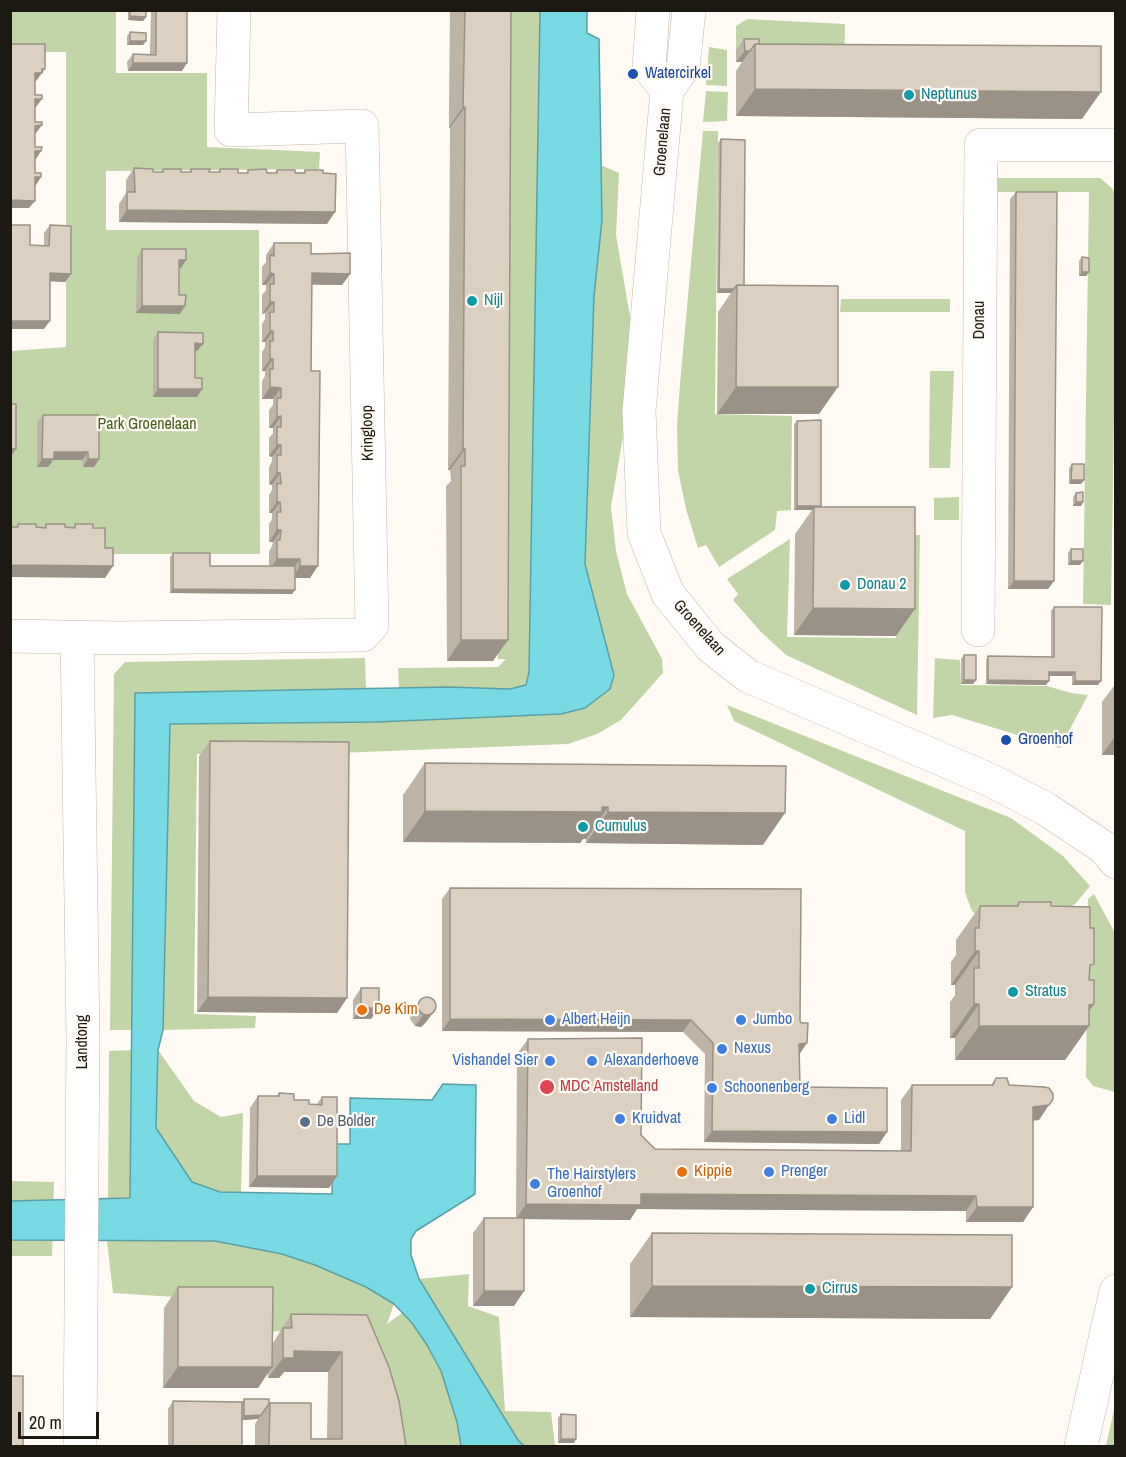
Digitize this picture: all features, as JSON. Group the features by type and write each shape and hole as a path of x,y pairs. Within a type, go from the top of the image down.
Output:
{"street":[{"name":"Kringloop","path":"10,636 363,635 372,625 362,126 231,130 234,10"},
{"name":"Groenelaan","path":"653,10 649,68 668,90"},
{"name":"Groenelaan","path":"689,10 683,68 668,90 639,411 644,533 668,594 711,647 748,676 992,781 1046,809 1103,847 1116,862"},
{"name":"Donau","path":"978,630 981,145 1116,145"},
{"name":"Landtong","path":"77,637 83,1036 80,1446"},
{"path":"1081,1446 1116,1291"}],"green space":[{"name":"Park Groenelaan","path":"11,11 116,11 116,73 207,73 207,147 320,152 319,169 106,171 106,230 259,230 260,554 101,554 100,527 11,527 11,351 66,347 66,52 11,52"},
{"path":"504,11 540,11 529,672 525,685 510,689 399,688 398,668 498,667 506,659 498,659"},
{"path":"747,19 845,24 844,71 751,50 736,50 736,26"},
{"path":"709,47 727,50 727,86 706,85"},
{"path":"706,91 728,92 727,121 703,122"},
{"path":"703,131 718,131 715,414 792,416 791,510 777,511 775,530 719,567 706,545 698,548 686,509 678,470 677,427 680,384"},
{"path":"601,165 619,173 616,235 642,387 624,430 611,507 616,551 627,594 662,659 663,673 621,720 597,734 568,744 337,753 197,754 194,1014 256,1016 255,1028 163,1030 170,723 378,722 561,714 614,675 585,564 594,296 602,220"},
{"path":"988,178 1100,178 1113,189 1116,199 1111,605 1083,604 1089,192 988,192"},
{"path":"841,299 950,299 950,312 840,312"},
{"path":"930,371 954,371 950,468 929,468"},
{"path":"959,497 959,520 934,520 934,498"},
{"path":"897,535 920,535 917,715 786,655 760,631 733,600 738,594 727,579 790,539 787,637 896,638"},
{"path":"365,658 366,689 135,693 133,1030 110,1030 114,674 125,662"},
{"path":"935,658 960,660 961,685 1047,686 1088,695 1060,748 952,715 933,718"},
{"path":"727,705 1011,818 1063,856 1090,886 1076,903 1057,918 979,920 971,909 965,892 965,831 734,721"},
{"path":"1094,894 1115,933 1115,1092 1093,1086 1086,1077 1088,899"},
{"path":"132,1050 130,1198 108,1200 109,1051"},
{"path":"158,1050 194,1101 221,1117 243,1113 241,1192 220,1192 192,1182 155,1128"},
{"path":"11,1181 54,1182 52,1256 11,1256"},
{"path":"107,1241 215,1241 282,1254 315,1265 366,1287 394,1304 387,1324 402,1313 427,1345 441,1371 457,1422 461,1446 395,1446 353,1327 267,1332 190,1298 113,1293"},
{"path":"469,1274 468,1306 499,1317 505,1411 551,1412 555,1446 524,1446 518,1440 419,1279"},
{"path":"1115,1405 1115,1446 1106,1446"},
{"path":"1011,1445 1013,1446 810,1446"}],"water":[{"path":"540,11 587,11 587,33 599,39 602,220 594,296 585,564 614,675 610,689 585,708 561,714 378,722 170,724 163,1030 158,1050 156,1128 192,1182 220,1192 332,1194 333,1144 350,1144 350,1098 432,1100 443,1084 476,1085 475,1194 416,1231 411,1239 411,1255 419,1279 518,1440 524,1446 461,1446 457,1422 441,1371 427,1345 412,1323 394,1304 366,1287 315,1265 282,1254 215,1241 11,1240 10,1201 130,1198 135,693 448,687 510,689 526,685 529,672"}],"building":[{"path":"130,10 146,10 146,17 130,16"},
{"path":"156,10 187,10 187,63 133,63 133,54 156,55"},
{"name":"Nijl","path":"465,10 511,10 508,640 461,640 461,466 465,466 465,449 463,449 465,107 463,107"},
{"path":"130,32 146,33 146,41 130,41"},
{"path":"744,39 759,39 759,44 755,44 750,51 745,51"},
{"path":"10,44 45,44 45,69 42,69 42,73 35,73 35,95 42,95 42,99 35,99 35,122 42,122 42,125 35,126 35,147 42,147 41,151 35,151 35,173 41,173 41,177 35,177 35,201 10,200"},
{"path":"755,44 1101,46 1101,92 755,89"},
{"path":"721,139 745,140 744,285 737,285 734,289 719,289"},
{"path":"134,168 153,169 153,172 163,172 163,169 181,169 181,172 191,172 191,169 210,169 209,172 220,172 220,169 238,169 238,173 266,169 267,173 277,173 277,170 295,170 295,173 305,173 305,170 323,170 323,173 336,174 335,212 127,210 127,192 135,192"},
{"path":"1016,192 1057,192 1054,581 1014,581"},
{"path":"10,225 30,225 30,245 49,246 50,225 71,226 71,274 50,273 50,321 10,321"},
{"path":"274,243 311,243 311,254 350,253 350,274 312,273 311,371 320,371 318,566 300,566 300,559 277,559 277,540 280,540 281,530 277,530 277,512 281,512 280,502 277,502 277,483 281,484 280,473 277,473 277,455 281,455 281,445 277,445 277,427 281,427 281,416 277,417 277,398 281,398 281,388 270,387 270,369 273,369 273,359 270,359 270,341 273,341 273,331 270,331 270,312 274,312 274,302 270,302 270,284 274,284 274,274 270,273 270,255 274,256"},
{"path":"142,249 186,249 186,260 179,260 179,295 186,295 185,306 142,306"},
{"path":"1082,257 1089,258 1089,272 1082,272"},
{"path":"737,285 838,286 838,387 736,387"},
{"path":"158,332 203,333 203,344 195,343 195,378 202,378 202,389 158,389"},
{"path":"10,404 16,404 16,449 10,449"},
{"path":"43,415 99,415 99,459 88,459 88,452 54,452 54,459 42,459"},
{"path":"821,420 821,506 797,506 797,421"},
{"path":"1072,464 1084,464 1084,480 1071,480"},
{"path":"1083,492 1083,502 1076,502 1076,493"},
{"path":"814,507 915,507 915,609 813,608"},
{"path":"18,524 36,524 36,527 46,528 46,524 65,524 65,527 75,528 75,524 93,524 93,528 105,528 105,548 113,548 113,566 10,565 10,527 18,527"},
{"path":"1071,549 1083,549 1083,561 1071,561"},
{"path":"173,553 210,553 210,566 295,566 295,590 173,589"},
{"path":"1054,607 1102,607 1101,681 1075,681 1075,672 1049,672 1049,681 988,680 988,656 1054,657"},
{"path":"964,655 976,655 976,680 964,680"},
{"path":"210,741 349,742 347,998 208,997"},
{"path":"425,763 786,766 785,813 608,812 608,807 602,807 602,812 425,811"},
{"path":"450,888 801,889 800,1021 808,1023 807,1043 799,1044 800,1087 887,1088 887,1132 712,1131 713,1043 691,1020 450,1019"},
{"path":"1019,902 1051,902 1051,906 1090,907 1090,928 1094,928 1094,964 1090,965 1089,980 1094,980 1094,1004 1089,1005 1089,1026 979,1026 979,1004 974,1004 974,968 979,968 979,951 975,951 975,928 979,928 980,906 1018,906"},
{"path":"361,988 379,988 379,1008 361,1008"},
{"path":"427,997 433,1000 436,1006 433,1012 427,1015 421,1012 418,1006 421,1000"},
{"path":"642,1038 641,1135 655,1149 911,1151 912,1085 993,1085 996,1078 1007,1078 1009,1085 1049,1088 1053,1099 1049,1105 1033,1107 1033,1207 977,1207 976,1196 641,1194 641,1205 526,1204 528,1039"},
{"path":"279,1093 294,1094 294,1100 309,1100 309,1104 322,1105 322,1097 337,1097 337,1176 257,1176 258,1096 279,1096"},
{"path":"484,1218 524,1218 524,1291 484,1291"},
{"path":"652,1233 1012,1235 1012,1287 652,1286"},
{"path":"178,1287 273,1287 272,1367 178,1367"},
{"path":"291,1314 367,1315 389,1367 399,1401 406,1446 269,1446 270,1403 311,1403 311,1439 342,1439 342,1352 294,1351 294,1358 283,1358 283,1328 292,1328"},
{"path":"10,1376 23,1376 23,1446 10,1446"},
{"path":"244,1399 269,1399 269,1404 261,1415 244,1416"},
{"path":"173,1401 242,1402 242,1446 173,1446"},
{"path":"561,1414 576,1415 576,1439 561,1439"}],"place":[{"name":"Watercirkel","path":"633,74"},
{"name":"Neptunus","path":"909,95"},
{"name":"Nijl","path":"472,301"},
{"name":"Donau 2","path":"845,585"},
{"name":"Groenhof","path":"1006,740"},
{"name":"Cumulus","path":"583,827"},
{"name":"Stratus","path":"1013,992"},
{"name":"De Kim","path":"362,1010"},
{"name":"Albert Heijn","path":"550,1020"},
{"name":"Jumbo","path":"741,1020"},
{"name":"Nexus","path":"722,1049"},
{"name":"Vishandel Sier","path":"550,1061"},
{"name":"Alexanderhoeve","path":"592,1061"},
{"name":"MDC Amstelland","path":"547,1087"},
{"name":"Schoonenberg","path":"712,1088"},
{"name":"Kruidvat","path":"620,1119"},
{"name":"Lidl","path":"832,1119"},
{"name":"De Bolder","path":"305,1122"},
{"name":"Kippie","path":"682,1172"},
{"name":"Prenger","path":"769,1172"},
{"name":"The Hairstylers Groenhof","path":"535,1184"},
{"name":"Cirrus","path":"810,1289"}]}
